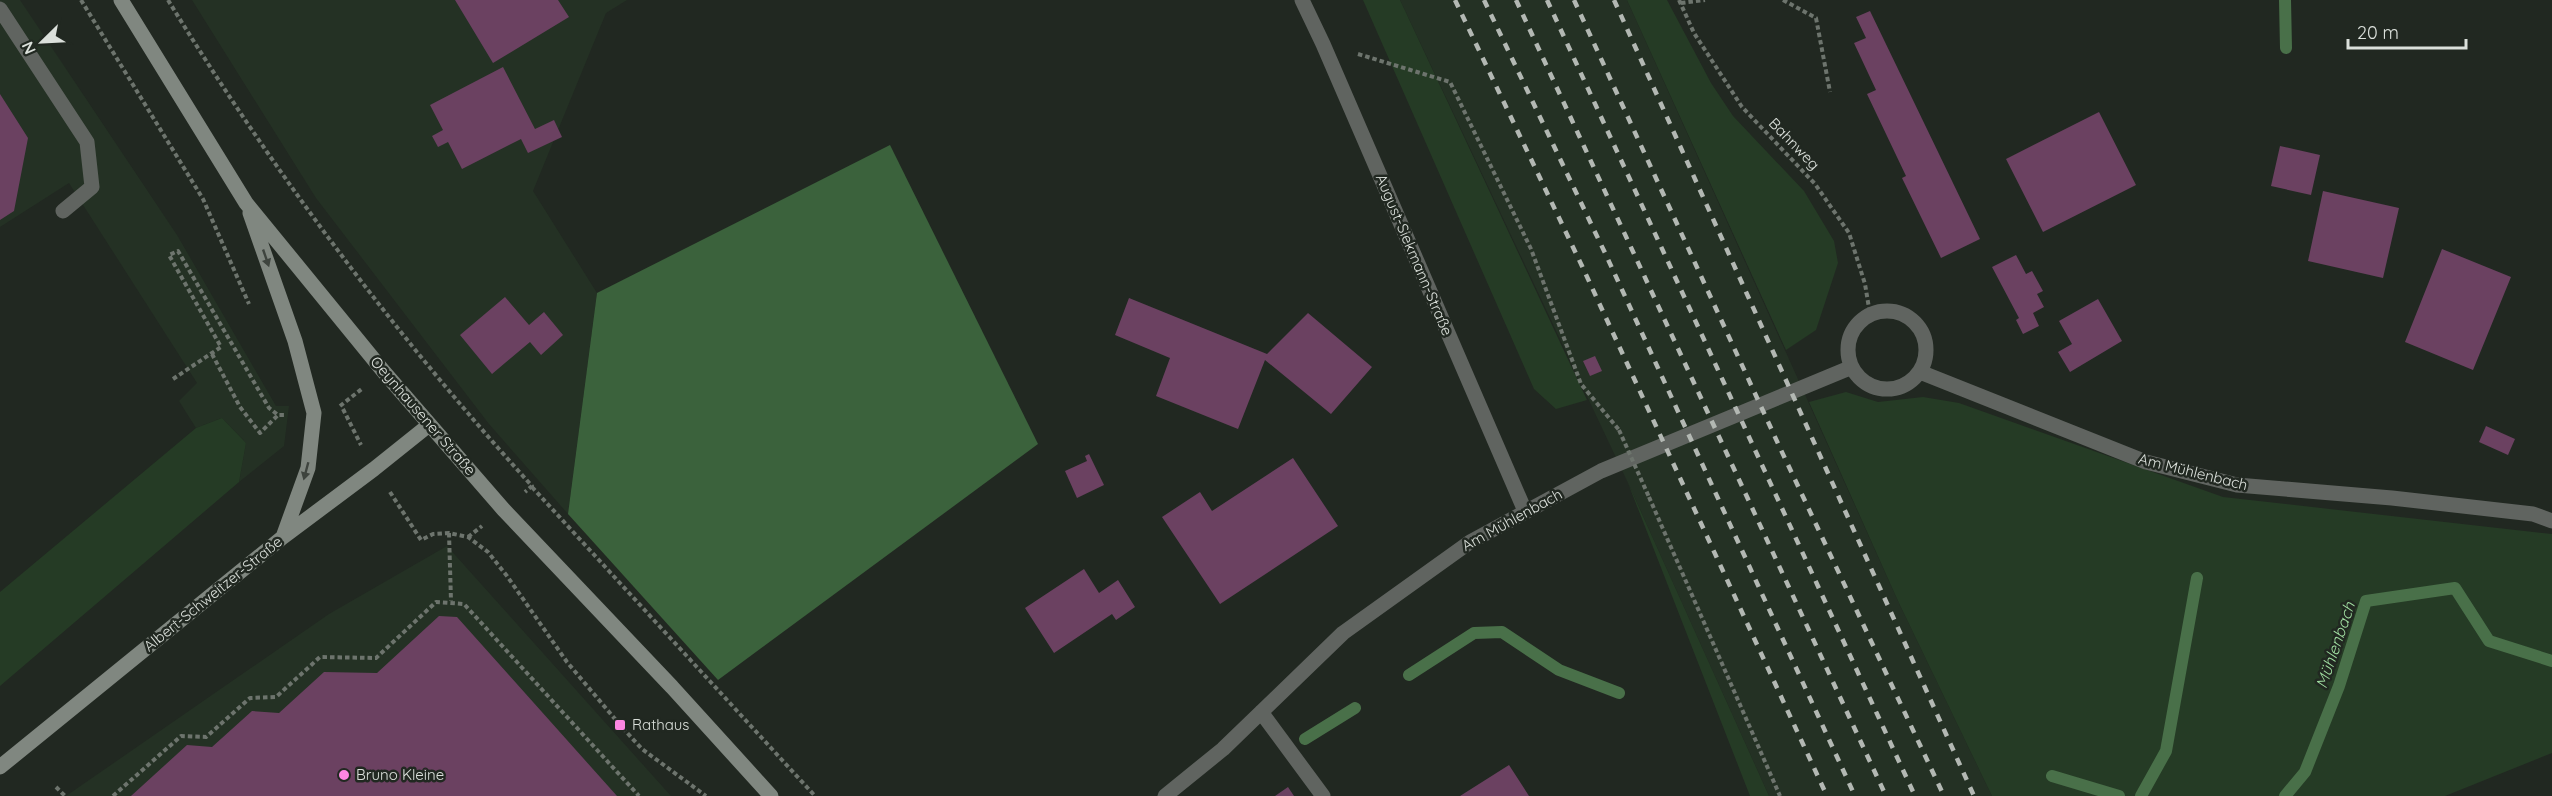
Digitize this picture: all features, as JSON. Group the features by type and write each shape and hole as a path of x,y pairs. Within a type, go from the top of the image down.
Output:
{"main road":[{"name":"Oeynhausener Straße","path":"121,0 246,203 429,425 503,509 672,687 771,796"},
{"path":"246,203 295,341 314,413 308,468 283,537"},
{"name":"Albert-Schweitzer-Straße","path":"0,767 283,537 429,425"}],"street":[{"name":"August-Siekmann-Straße","path":"1302,0 1525,511"},
{"path":"0,9 87,142 92,187 63,211"},
{"path":"1884,310 1899,312 1912,319 1921,330 1927,344 1926,358 1920,372 1902,386 1879,388 1868,384 1852,367 1848,355 1853,331 1870,314 1884,310"},
{"name":"Am Mühlenbach","path":"1164,796 1223,749 1343,633 1470,542 1601,471 1852,367"},
{"name":"Am Mühlenbach","path":"1920,372 2146,462 2237,485 2392,498 2533,514 2552,521"},
{"path":"1261,712 1323,796"}],"path":[{"path":"81,0 203,199 253,313"},
{"path":"168,0 206,62 304,206 413,349"},
{"path":"1680,2 1705,0"},
{"path":"1783,0 1816,18 1830,92"},
{"name":"Bahnweg","path":"1680,2 1694,33 1742,107 1815,184 1849,233 1865,284 1870,314"},
{"path":"1323,44 1450,82 1531,249 1581,384 1619,430 1780,796"},
{"path":"173,380 221,347 169,255 178,251 269,408 278,416"},
{"path":"212,354 240,407 260,433 278,416 286,415 285,405"},
{"path":"532,486 815,796"},
{"path":"421,540 434,534 449,533 468,537 488,552 567,662 620,725 642,749 706,796"},
{"path":"449,533 451,601"},
{"path":"113,796 181,736 206,736 250,698 276,697 320,657 376,658 436,602 451,601 464,604 639,796"},
{"path":"56,787 64,796"}],"shaded area":[{"path":"0,0 20,0 177,235 276,406 289,406 284,446 239,482 246,443 222,418 196,428 179,401 197,383 69,183 0,227"},
{"path":"192,0 627,0 606,13 533,191 597,293 568,514 489,424 316,198"},
{"path":"1363,0 1400,0 1587,400 1556,409 1534,389"},
{"path":"1400,0 1627,0 1898,601 1992,796 1769,796 1628,483"},
{"path":"1627,0 1667,0 1711,83 1733,116 1804,191 1834,241 1838,263 1816,330 1786,350"},
{"path":"1846,392 1878,402 1923,397 1959,403 2223,497 2552,534 2552,753 2445,796 1992,796 1898,601 1809,402"},
{"path":"222,418 246,443 239,482 0,686 0,592 196,428"},
{"path":"1628,483 1769,796 1750,796"},
{"path":"447,546 671,796 66,796 329,614"}],"green space":[{"path":"890,145 1038,444 718,680 568,514 597,293"}],"building":[{"path":"455,0 558,0 569,17 493,63"},
{"path":"1870,11 1980,239 1941,258 1902,178 1906,176 1867,94 1876,90 1854,43 1866,38 1856,17"},
{"path":"503,67 535,129 554,120 562,137 528,153 521,139 462,169 448,142 438,147 432,136 443,130 430,105"},
{"path":"0,94 28,138 14,211 0,220"},
{"path":"2099,112 2136,185 2043,232 2006,159"},
{"path":"2280,146 2320,155 2311,195 2271,186"},
{"path":"2323,191 2399,208 2383,278 2308,261"},
{"path":"2442,249 2511,277 2473,370 2405,342"},
{"path":"2016,255 2026,274 2032,271 2043,291 2037,294 2044,307 2033,313 2039,326 2023,334 2016,320 2019,318 1992,267"},
{"path":"505,297 529,325 544,312 563,335 541,355 530,342 492,374 460,335"},
{"path":"1129,298 1267,354 1308,313 1372,367 1331,414 1265,360 1238,429 1156,396 1170,358 1115,335"},
{"path":"2098,299 2122,341 2070,372 2058,352 2072,344 2059,321"},
{"path":"1595,356 1602,371 1590,376 1583,361"},
{"path":"2486,426 2515,439 2508,455 2479,442"},
{"path":"1089,454 1104,485 1077,498 1065,471 1087,461 1085,456"},
{"path":"1293,458 1338,526 1220,604 1162,517 1200,492 1212,511"},
{"path":"1084,569 1099,593 1118,580 1135,607 1116,620 1112,614 1054,653 1025,608"},
{"path":"439,616 457,617 617,796 131,796 187,745 212,747 252,711 279,713 324,672 377,673"},
{"path":"1509,765 1529,796 1460,796"},
{"path":"1288,787 1294,796 1275,796"}],"waterway":[{"path":"2285,0 2286,48"},
{"path":"2141,796 2166,751 2197,578"},
{"name":"Mühlenbach","path":"2285,796 2305,772 2339,686 2366,601 2455,588 2489,641 2552,661"},
{"name":"Mühlenbach","path":"1409,675 1474,633 1502,632 1559,670 1619,693"},
{"name":"Mühlenbach","path":"1305,739 1355,708"},
{"name":"Mühlenbach","path":"2052,776 2119,796"}],"railway":[{"path":"1455,0 1582,266 1827,796"},
{"path":"1484,0 1606,255 1855,796"},
{"path":"1516,0 1886,796"},
{"path":"1547,0 1915,796"},
{"path":"1574,0 1781,450 1944,796"},
{"path":"1614,0 1974,796"}],"place":[{"name":"Rathaus","path":"620,725"},
{"name":"Bruno Kleine","path":"344,775"}]}
